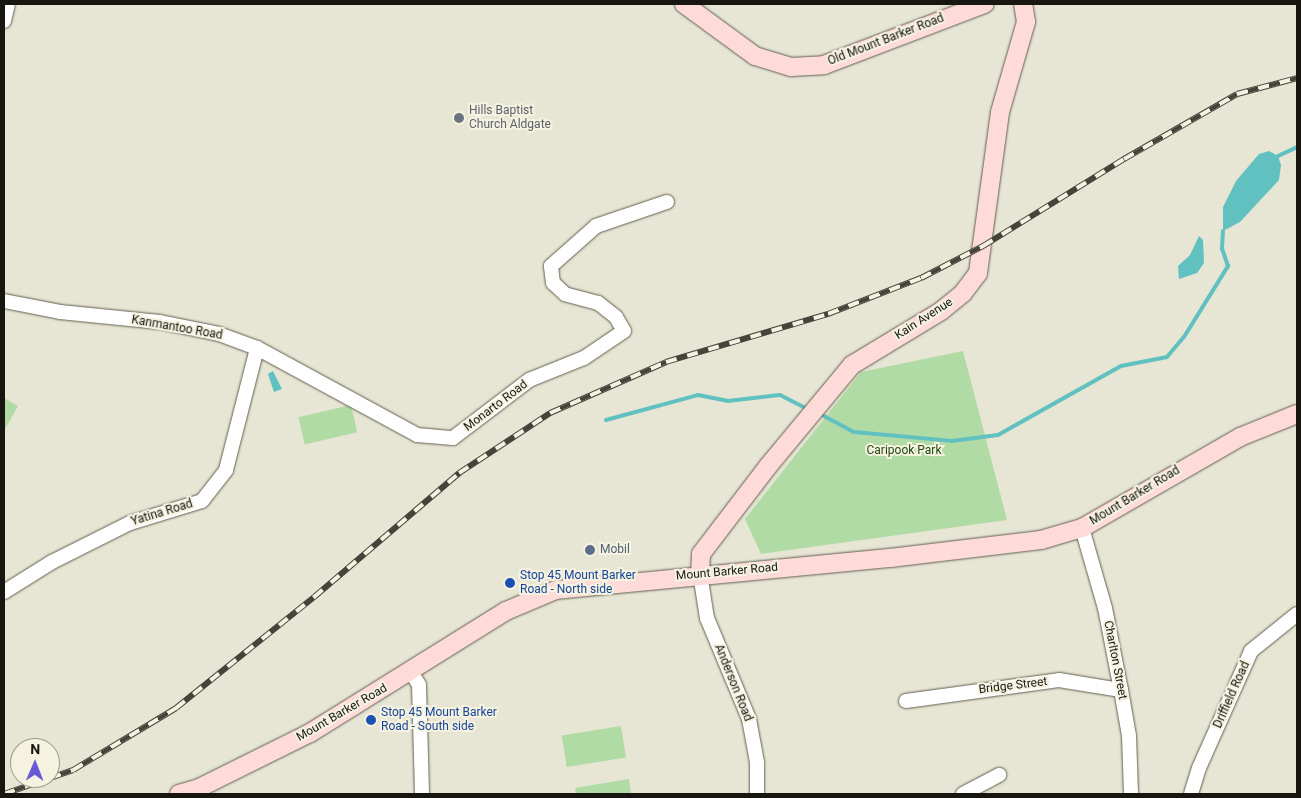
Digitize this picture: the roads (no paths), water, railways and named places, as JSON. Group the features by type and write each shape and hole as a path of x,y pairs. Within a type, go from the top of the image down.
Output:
{"main road":[{"name":"Old Mount Barker Road","path":"684,4 756,56 791,67 824,65 985,4"},
{"name":"Kain Avenue","path":"700,574 701,554 769,465 852,364 941,311 962,293 978,273 1000,112 1026,22 1024,4"},
{"name":"Mount Barker Road","path":"179,794 197,789 310,733 411,672 506,611 556,590 700,574 890,558 1041,540 1082,528 1240,437 1297,414"}],"street":[{"path":"4,21 8,4"},
{"name":"Monarto Road","path":"417,435 453,438 529,380 584,358 624,331 616,317 598,303 565,294 553,283 552,266 596,226 667,202"},
{"name":"Kanmantoo Road","path":"4,301 60,312 160,322 219,334 257,348 417,435"},
{"name":"Yatina Road","path":"4,592 52,562 130,523 202,501 226,470 257,348"},
{"name":"Charlton Street","path":"1082,528 1106,608 1129,736 1131,794"},
{"name":"Anderson Road","path":"700,574 707,618 749,719 757,762 757,794"},
{"name":"Driffield Road","path":"1191,794 1199,768 1251,651 1297,614"},
{"path":"411,672 419,685 422,794"},
{"name":"Bridge Street","path":"906,701 1059,680 1121,690"},
{"path":"963,794 999,775"}],"water":[{"path":"1269,151 1278,156 1281,165 1279,180 1240,222 1223,231 1223,207 1236,181 1259,154"},
{"path":"1199,236 1203,240 1204,263 1197,273 1179,279 1178,266 1190,255"},
{"path":"273,371 282,389 274,392 268,374"}],"waterway":[{"path":"1278,156 1297,147"},
{"path":"822,415 854,432 952,441 998,435 1121,366 1167,357 1184,337 1228,266 1222,249 1223,231"},
{"path":"606,420 698,395 728,401 780,395 804,407"}],"railway":[{"path":"60,775 73,770 176,708 314,597 459,473 550,413 666,362 828,314 921,278 983,246 1124,159 1237,94 1297,78"},
{"path":"4,794 21,788"}],"place":[{"name":"Hills Baptist Church Aldgate","path":"459,118"},
{"name":"Mobil","path":"590,550"},
{"name":"Stop 45 Mount Barker Road - North side","path":"510,583"},
{"name":"Stop 45 Mount Barker Road - South side","path":"371,720"}],"park label":[{"name":"Caripook Park","path":"904,451"}]}
